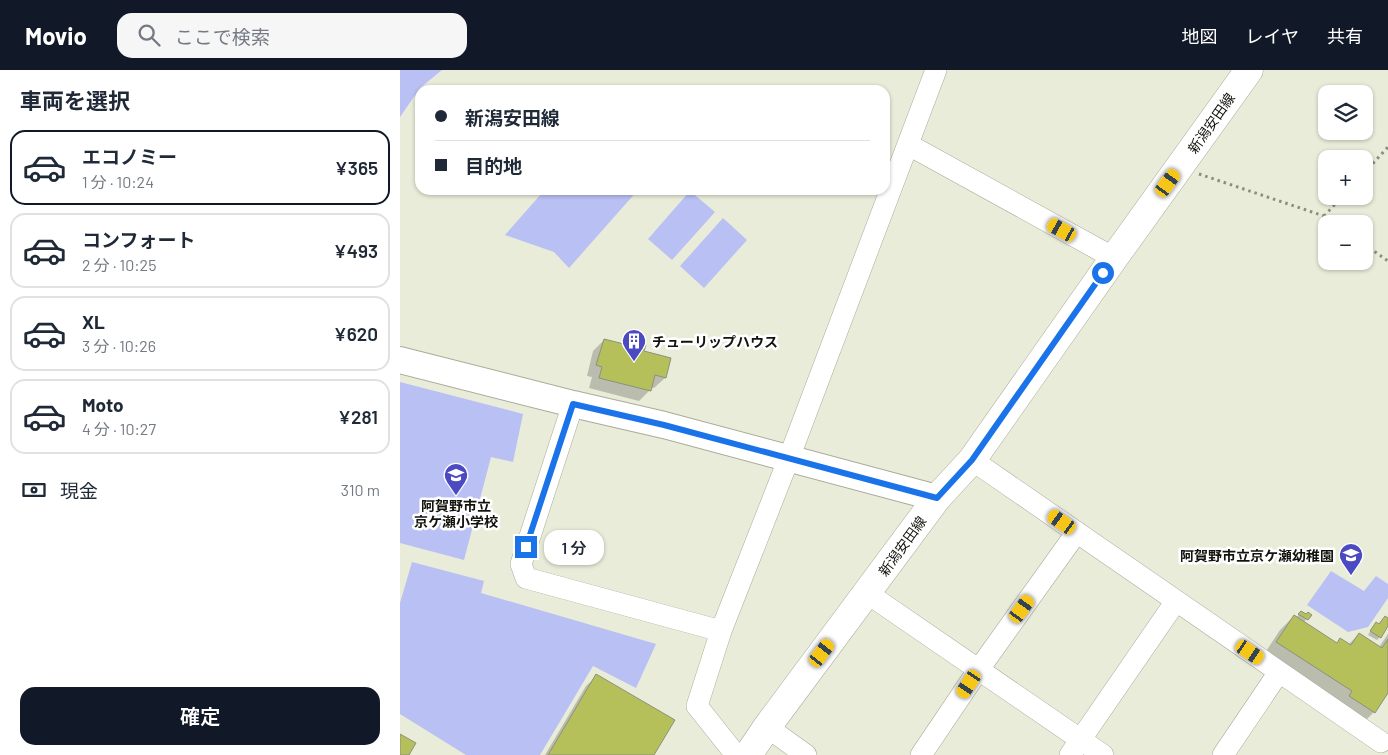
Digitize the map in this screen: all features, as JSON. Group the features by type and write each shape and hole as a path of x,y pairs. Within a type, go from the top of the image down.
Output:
{"main road":[{"name":"新潟安田線","path":"748,755 937,498 972,460 1248,70"}],"street":[{"path":"890,192 936,70"},
{"path":"908,145 1114,258"},
{"path":"736,755 697,706 721,630 889,195"},
{"path":"400,360 664,425 937,498"},
{"path":"573,404 521,564 526,578 721,630"},
{"path":"972,460 1381,743"},
{"path":"921,755 978,670 1077,532"},
{"path":"867,593 978,670 1075,747 1103,755"},
{"path":"1075,747 1176,601"},
{"path":"1223,755 1279,672"},
{"path":"767,728 806,755"}],"path":[{"path":"1373,163 1388,147"},
{"path":"1179,168 1321,215"},
{"path":"1325,215 1334,205"},
{"path":"1373,250 1388,261"}],"shaded area":[{"path":"400,70 442,70 424,85 415,85 415,95 400,117"},
{"path":"540,195 634,195 569,268 554,252 505,235"},
{"path":"686,195 695,195 715,212 672,260 648,239"},
{"path":"723,218 747,240 704,288 680,266"},
{"path":"400,382 523,414 513,462 491,457 464,560 400,543"},
{"path":"412,562 484,581 481,593 656,644 636,688 593,666 540,755 466,755 400,714 400,603"},
{"path":"1331,571 1364,591 1376,576 1388,584 1388,598 1368,627 1348,632 1307,605"}],"building":[{"name":"チューリップハウス","path":"604,339 628,345 628,341 646,345 644,351 671,358 666,378 655,375 651,391 599,378 602,367 596,365"},
{"path":"1301,611 1312,615 1308,620 1298,614"},
{"path":"1294,615 1337,643 1340,638 1351,645 1359,633 1382,648 1388,639 1388,693 1375,713 1349,696 1352,691 1276,642"},
{"path":"1385,616 1388,618 1388,626 1381,638 1370,631 1376,622 1379,624"},
{"path":"596,674 675,720 654,755 548,755"},
{"path":"400,734 416,743 409,755 400,755"}],"place":[{"name":"チューリップハウス","path":"634,362"},
{"name":"阿賀野市立 京ケ瀬小学校","path":"456,496"},
{"name":"阿賀野市立京ケ瀬幼稚園","path":"1351,576"}],"route":[{"path":"526,547 573,404 664,425 937,498 972,460 1103,273"}]}
